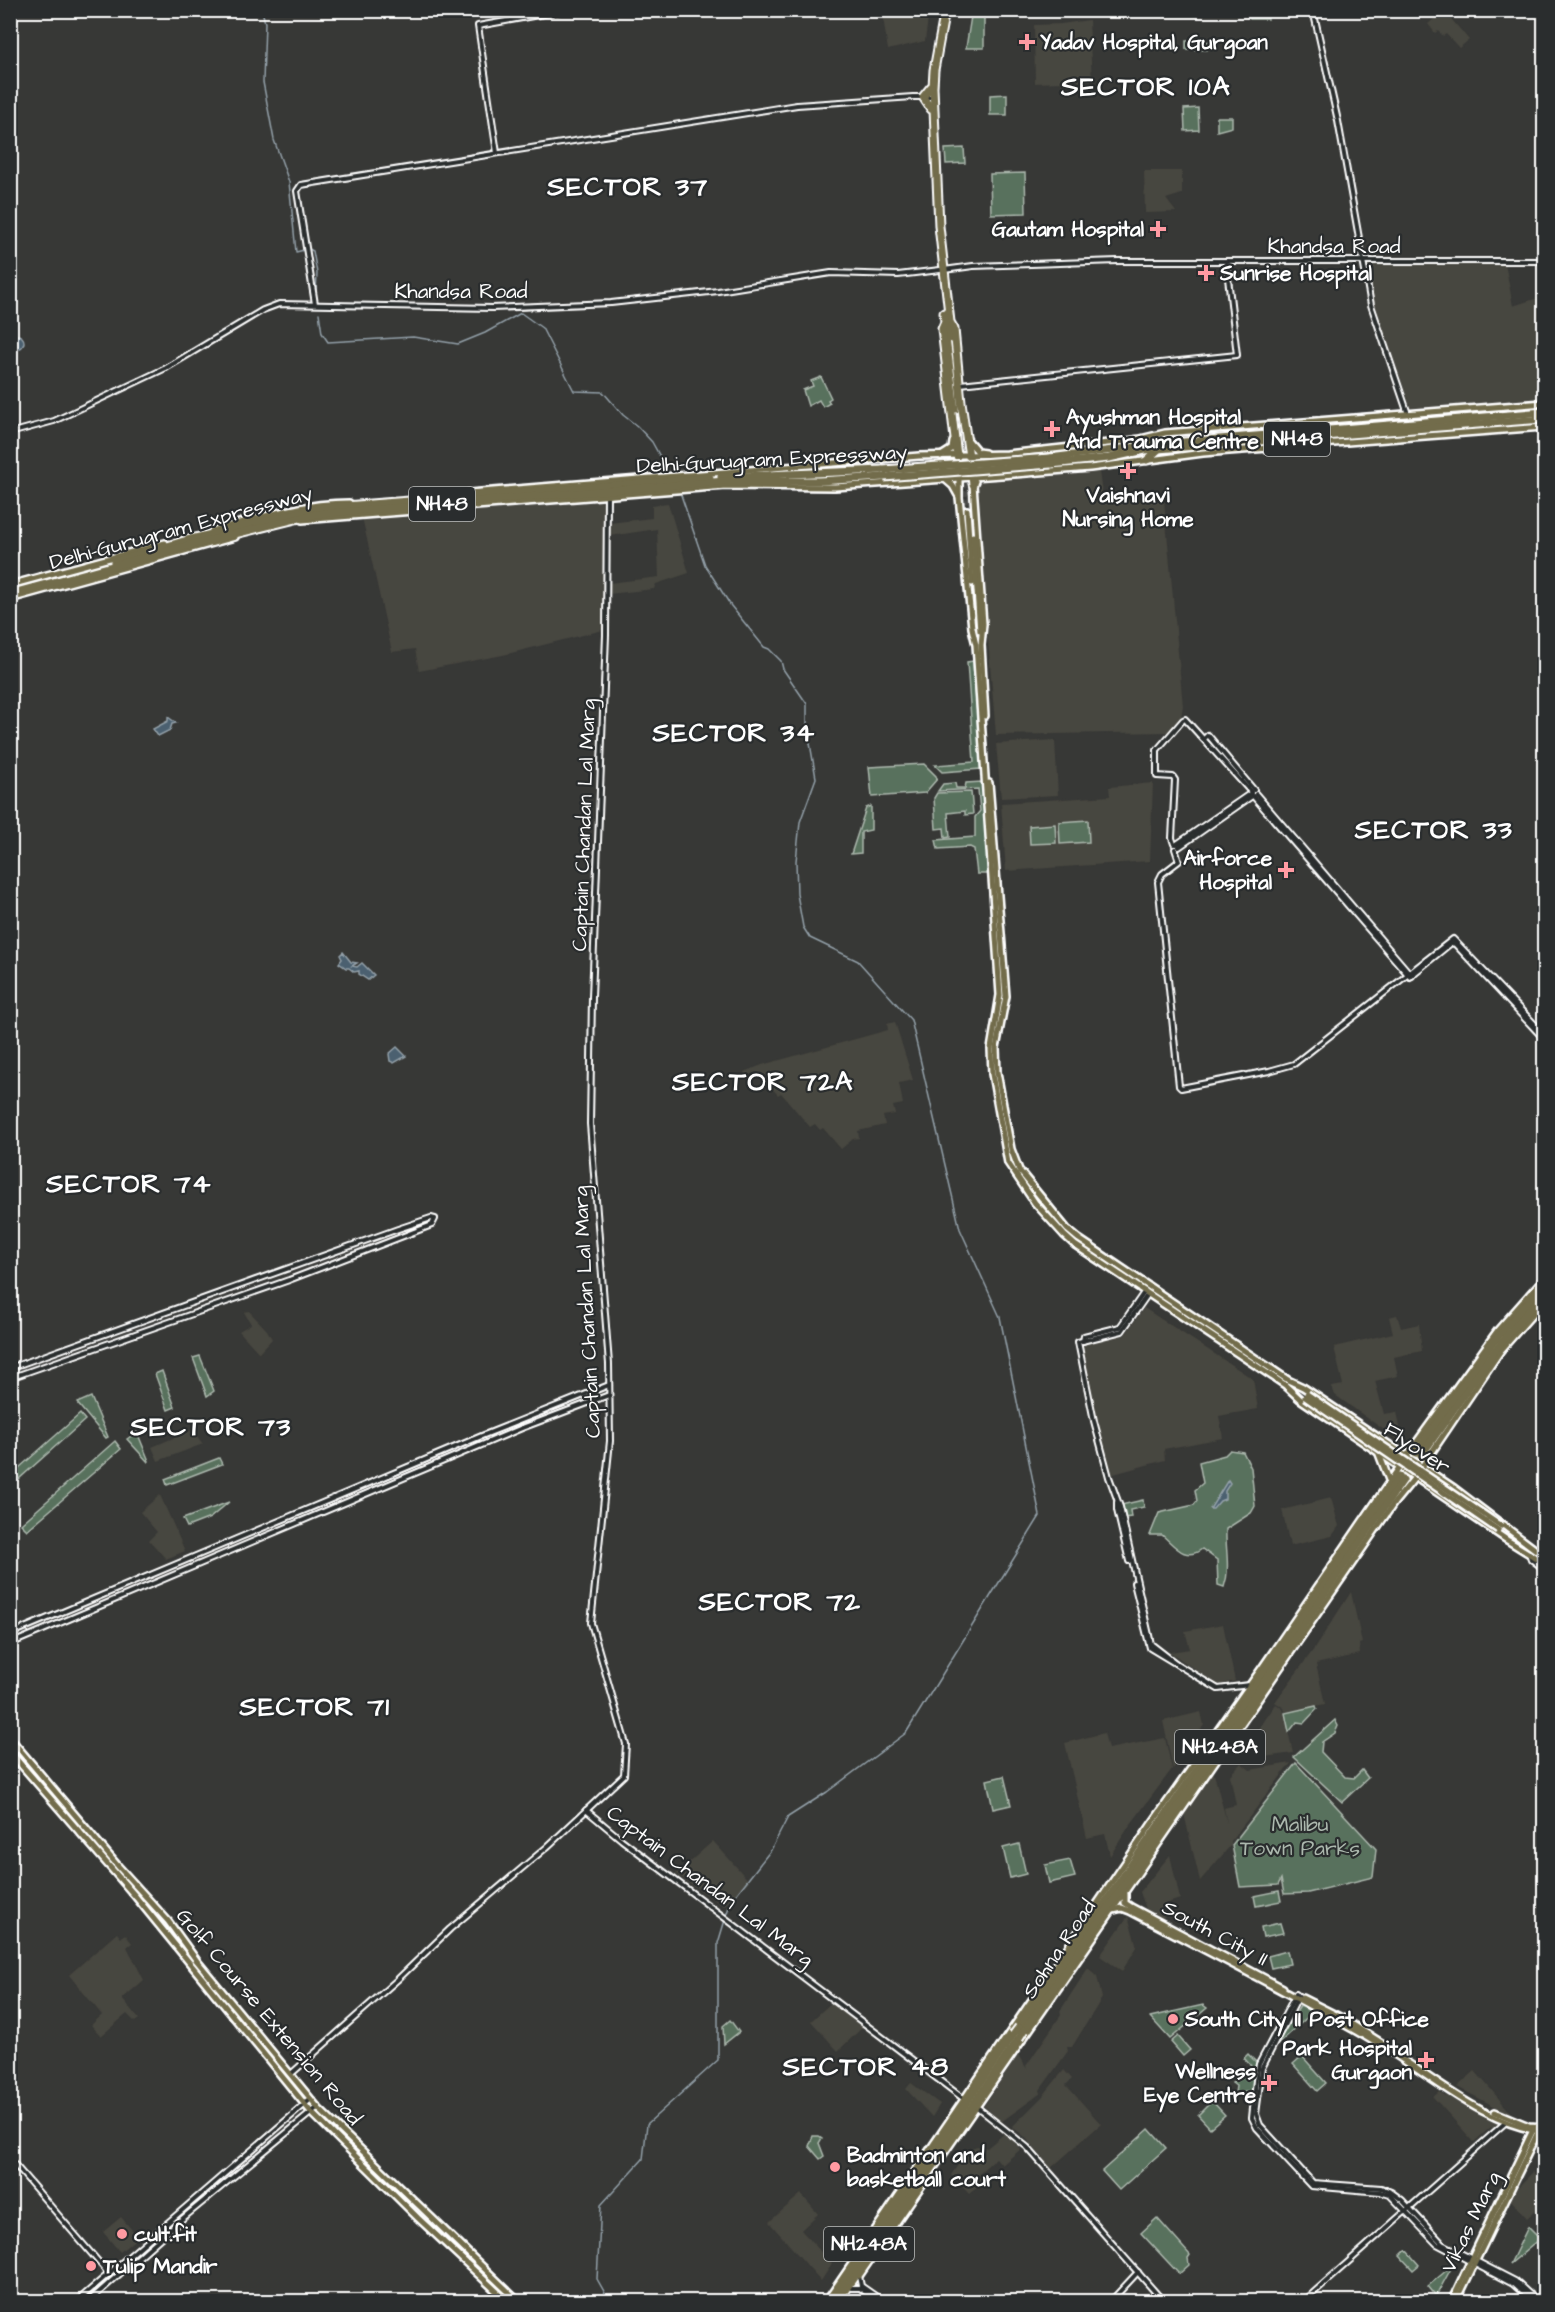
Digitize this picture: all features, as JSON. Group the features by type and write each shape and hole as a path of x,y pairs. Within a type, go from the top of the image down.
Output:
{"highway":[{"path":"937,226 929,97 943,10"},
{"path":"936,50 929,97 937,226 947,322 954,329 959,384 973,480"},
{"path":"947,322 942,329 956,412 957,453"},
{"name":"Delhi-Gurugram Expressway","path":"10,592 316,514 725,481 755,484 770,481 819,482 1051,464 1109,458 1160,447 1545,412"},
{"name":"Delhi-Gurugram Expressway","path":"10,592 187,540 318,508 656,480 786,475 1050,458 1127,448 1545,420"},
{"path":"1136,440 1160,447"},
{"path":"1147,459 1160,447"},
{"path":"786,475 794,467"},
{"path":"770,481 780,486"},
{"path":"1419,1453 1490,1346 1545,1284"},
{"path":"1419,1453 1495,1350 1545,1293"},
{"name":"NH248A","path":"1313,1617 1403,1480"},
{"name":"NH248A","path":"1294,1628 1403,1480"},
{"path":"1294,1628 1297,1616"},
{"name":"Sohna Road","path":"828,2301 912,2187 1144,1851 1290,1645 1313,1617"},
{"name":"Sohna Road","path":"1156,1834 1294,1628"},
{"path":"1289,1655 1290,1645"},
{"path":"1273,1651 1282,1646"},
{"name":"Sohna Road","path":"839,2301 912,2187"}],"main road":[{"path":"10,585 292,509 323,503 656,480 947,456 957,453 969,456 1002,454 1136,440 1168,433 1545,403"},
{"path":"940,456 954,447 951,421 956,412"},
{"path":"10,599 305,519 755,484 835,487 959,478 973,480 982,476 1090,468 1203,453 1545,427"},
{"path":"966,438 980,453 1002,454"},
{"path":"957,453 972,628 979,645"},
{"path":"978,455 982,476"},
{"path":"916,457 909,464 909,473 919,481"},
{"path":"945,479 959,496"},
{"path":"973,480 983,624 979,645"},
{"path":"969,510 1006,996 997,1031 996,1048 1013,1155 1019,1170 1077,1242 1147,1292 1287,1383 1303,1387 1422,1466 1513,1530 1526,1548 1545,1563"},
{"path":"1077,1242 1287,1383 1300,1399 1507,1540 1545,1556"},
{"path":"1389,1480 1415,1477 1422,1466 1419,1453 1498,1330 1545,1278"},
{"path":"1403,1480 1400,1466 1406,1456 1419,1453 1501,1350 1545,1301"},
{"name":"Flyover","path":"1287,1383 1526,1548"},
{"path":"1397,1450 1419,1453"},
{"path":"1389,1459 1395,1456 1397,1450"},
{"path":"1378,1452 1389,1480"},
{"path":"1419,1453 1432,1474"},
{"path":"1425,1484 1424,1478 1432,1474"},
{"path":"839,2301 851,2288 977,2107 1019,2033 1151,1825 1389,1480"},
{"path":"1403,1480 1425,1484"},
{"path":"828,2301 964,2099 1019,2033 1113,1910 1313,1617"},
{"path":"10,1738 109,1862"},
{"path":"10,1752 135,1891 311,2112 418,2218 508,2301"},
{"name":"Golf Course Extension Road","path":"135,1891 168,1922 197,1961 318,2108 358,2149 519,2301"},
{"name":"South City II","path":"1125,1892 1125,1903 1131,1907 1297,1997"},
{"name":"South City II","path":"1113,1910 1121,1908 1130,1911 1297,1997"},
{"path":"1297,1997 1388,2050 1449,2091 1506,2121 1539,2129"},
{"path":"1297,1997 1342,2018 1471,2100 1539,2129"},
{"path":"1494,2217 1517,2176 1539,2129"},
{"name":"Vikas Marg","path":"1451,2301 1473,2261 1520,2157 1539,2129"},
{"path":"1456,2301 1473,2261"}],"street":[{"path":"497,153 478,26 566,10"},
{"path":"1313,10 1338,121 1371,305 1408,414"},
{"path":"315,304 297,191 299,185 796,105 929,97"},
{"path":"959,384 1237,355 1226,261"},
{"name":"Khandsa Road","path":"10,434 54,421 165,368 272,306 282,303 492,308 611,303 718,291 831,273 898,275 969,267 1124,262 1545,261"},
{"name":"Captain Chandan Lal Marg","path":"607,495 606,635 592,997 590,1124 601,1242 609,1386 609,1461 591,1623 626,1744 626,1752 622,1778 586,1810 622,1840 964,2099"},
{"path":"1408,976 1253,794 1185,719 1157,750 1157,776 1173,777 1175,780 1172,838 1179,861 1162,874 1158,882 1181,1088 1291,1066 1408,976 1451,939 1455,939 1545,1037"},
{"path":"1203,739 1208,735 1253,794"},
{"path":"1176,846 1253,794"},
{"path":"10,1368 398,1229 431,1218 435,1219 432,1225 344,1259 10,1378"},
{"path":"1147,1292 1122,1329 1078,1342 1094,1421 1117,1501 1117,1510 1144,1623 1153,1648 1218,1689 1249,1685"},
{"path":"10,1634 483,1435 609,1386"},
{"path":"10,1644 452,1457 609,1395"},
{"path":"1526,1548 1531,1559 1545,1569"},
{"path":"291,2074 397,1980 450,1929 586,1810"},
{"path":"1297,1997 1261,2062 1256,2080 1253,2122 1307,2183 1319,2188 1383,2193 1408,2210"},
{"path":"1297,1997 1263,2065 1256,2110 1258,2123 1312,2183 1384,2189 1398,2196 1437,2244 1515,2281 1538,2301"},
{"path":"76,2301 110,2274 177,2213 306,2106 311,2099"},
{"path":"977,2107 1027,2148 1164,2301"},
{"path":"88,2301 176,2224 318,2108"},
{"path":"1304,2301 1506,2121"},
{"path":"10,2159 110,2274"},
{"path":"1473,2261 1519,2288 1533,2301"},
{"path":"115,2269 120,2275"},
{"path":"1111,2301 1138,2272"},
{"path":"859,2276 861,2286 884,2301"},
{"path":"104,2278 109,2283"},
{"path":"851,2288 860,2288 878,2301"}],"shaded area":[{"path":"882,11 929,11 925,41 888,50"},
{"path":"1442,12 1447,14 1469,40 1459,48 1446,34 1443,36 1438,31 1435,33 1428,24"},
{"path":"1089,20 1092,81 1035,83 1034,25"},
{"path":"1144,171 1182,171 1182,194 1166,199 1176,212 1145,213"},
{"path":"1505,263 1513,306 1544,296 1544,399 1411,409 1374,302 1367,265"},
{"path":"1099,471 1103,501 1164,500 1183,706 1181,717 1169,732 996,735 975,487 983,479"},
{"path":"604,498 603,630 503,655 419,671 415,649 392,652 362,517 444,511 445,515 453,515 453,510"},
{"path":"668,503 689,573 656,584 654,589 609,594 609,583 659,577 657,529 610,536 609,523 652,518 652,505"},
{"path":"1055,740 1058,795 1001,798 996,744"},
{"path":"1153,783 1150,861 1006,871 1001,803 1110,796 1109,787"},
{"path":"895,1022 913,1080 899,1083 903,1104 893,1106 895,1114 883,1116 885,1125 858,1131 859,1138 853,1139 841,1149 823,1128 820,1130 815,1124 810,1127 781,1093 778,1095 757,1072 745,1076 744,1072 762,1065 888,1030 887,1024"},
{"path":"1144,1308 1253,1379 1258,1409 1219,1416 1223,1438 1164,1449 1165,1460 1110,1475 1081,1345 1125,1335"},
{"path":"249,1311 267,1330 272,1339 259,1353 239,1331 251,1324 244,1312"},
{"path":"1397,1315 1401,1328 1419,1324 1422,1351 1394,1357 1398,1376 1375,1381 1384,1414 1397,1412 1402,1436 1398,1440 1335,1395 1332,1387 1343,1385 1334,1347 1393,1333 1389,1317"},
{"path":"192,1430 203,1444 158,1461 152,1447"},
{"path":"160,1495 185,1551 166,1559 149,1540 157,1532 140,1512"},
{"path":"1331,1498 1339,1526 1332,1536 1290,1546 1282,1510"},
{"path":"1351,1592 1362,1643 1359,1644 1360,1654 1316,1664 1325,1704 1285,1712 1284,1708 1275,1702 1314,1649"},
{"path":"1223,1624 1235,1681 1217,1685 1170,1652 1190,1649 1185,1631"},
{"path":"1276,1704 1283,1709 1293,1753 1257,1758 1253,1737"},
{"path":"1201,1712 1204,1725 1173,1769 1163,1721"},
{"path":"1104,1733 1108,1749 1165,1738 1172,1769 1110,1856 1105,1834 1087,1838 1065,1743"},
{"path":"1241,1763 1250,1770 1291,1763 1231,1841 1231,1845 1200,1881 1184,1814 1213,1770 1227,1823 1224,1808 1236,1805 1230,1775"},
{"path":"713,1841 749,1881 724,1906 676,1874"},
{"path":"1170,1855 1180,1899 1165,1904 1167,1914 1162,1919 1146,1909 1140,1892"},
{"path":"1128,1916 1137,1947 1122,1971 1100,1956"},
{"path":"117,1933 121,1938 125,1934 132,1943 127,1947 144,1980 122,1999 139,2019 135,2022 127,2014 101,2036 91,2025 102,2015 69,1975"},
{"path":"1088,1968 1097,1976 1102,1998 1072,2047 1067,2047 1068,2051 1040,2090 1041,2093 1001,2122 984,2106 1018,2055 1027,2069 1026,2066 1061,2015 1060,2011"},
{"path":"832,2002 864,2026 838,2051 811,2021"},
{"path":"1064,2070 1072,2079 1066,2085 1101,2124 1051,2168 1024,2136 1012,2127 1043,2096"},
{"path":"1475,2071 1512,2114 1511,2115 1457,2087"},
{"path":"911,2083 940,2104 932,2117 906,2089"},
{"path":"1439,2092 1501,2124 1494,2130 1491,2127 1474,2142 1433,2097"},
{"path":"1005,2133 1021,2149 1002,2165 996,2158 978,2174 984,2182 969,2194 951,2175 969,2149 977,2146 987,2148"},
{"path":"1533,2172 1544,2185 1544,2203 1527,2218 1510,2199 1516,2189"},
{"path":"801,2194 818,2214 801,2230 832,2264 821,2281 769,2222"},
{"path":"121,2217 138,2237 120,2252 103,2232"}],"green space":[{"path":"972,10 984,11 984,48 966,48"},
{"path":"1249,11 1266,11 1268,19 1250,19"},
{"path":"1186,41 1208,41 1207,50 1186,49"},
{"path":"1007,94 1007,115 990,115 990,95"},
{"path":"1198,108 1199,130 1185,131 1184,109"},
{"path":"1217,117 1232,117 1232,127 1217,131"},
{"path":"964,148 965,163 946,164 945,149"},
{"path":"1025,173 1026,213 991,214 990,174"},
{"path":"821,377 831,398 828,400 830,403 823,407 819,400 808,406 803,390 813,386 811,381"},
{"path":"973,661 981,769 942,772 935,765 974,762 967,662"},
{"path":"924,764 937,779 925,793 872,797 869,767"},
{"path":"982,782 989,874 977,874 974,849 970,847 938,849 936,840 975,837 975,817 980,811 978,789 938,791 943,784 955,783 956,788 965,788 966,783"},
{"path":"971,792 973,814 965,815 965,811 948,813 950,837 945,838 944,828 936,829 934,798 937,793"},
{"path":"871,806 871,830 861,832 861,853 851,854 866,808"},
{"path":"1088,820 1089,842 1060,844 1059,822"},
{"path":"1055,824 1056,843 1030,844 1029,826"},
{"path":"200,1356 214,1391 207,1396 193,1358"},
{"path":"162,1371 175,1407 168,1410 155,1374"},
{"path":"91,1397 108,1437 106,1438 77,1403"},
{"path":"80,1414 85,1420 11,1486 11,1475"},
{"path":"137,1432 149,1461 148,1462 127,1439"},
{"path":"115,1441 121,1449 27,1530 21,1524"},
{"path":"1230,1450 1243,1452 1251,1468 1255,1506 1251,1513 1226,1529 1227,1566 1224,1587 1218,1585 1217,1560 1202,1549 1196,1553 1185,1553 1162,1535 1150,1535 1159,1513 1194,1505 1197,1501 1195,1490 1203,1483 1199,1462 1225,1455"},
{"path":"219,1458 222,1464 167,1485 165,1479"},
{"path":"1143,1500 1144,1507 1130,1510 1131,1517 1124,1518 1121,1505"},
{"path":"229,1502 210,1518 187,1527 183,1519"},
{"path":"1316,1706 1317,1709 1304,1723 1297,1722 1289,1732 1285,1713"},
{"path":"1335,1720 1338,1726 1335,1733 1322,1742 1321,1752 1345,1777 1354,1778 1362,1770 1368,1778 1342,1802 1294,1757"},
{"name":"Malibu Town Parks","path":"1296,1763 1376,1849 1373,1877 1308,1893 1284,1894 1281,1879 1278,1885 1240,1887 1232,1845"},
{"path":"1004,1776 1011,1805 993,1809 987,1780"},
{"path":"1019,1844 1026,1874 1010,1878 1003,1848"},
{"path":"1070,1860 1075,1877 1049,1883 1045,1865"},
{"path":"1279,1891 1281,1901 1256,1906 1254,1896"},
{"path":"1280,1923 1283,1933 1263,1937 1261,1927"},
{"path":"1287,1951 1290,1964 1271,1968 1268,1956"},
{"path":"1203,2005 1207,2008 1170,2039 1150,2017"},
{"path":"1300,2006 1313,2012 1275,2047"},
{"path":"730,2020 739,2032 724,2044 723,2026"},
{"path":"1178,2036 1190,2050 1183,2056 1171,2042"},
{"path":"1248,2054 1258,2064 1253,2097 1248,2091 1239,2095 1235,2093 1236,2086 1232,2083 1251,2066 1244,2058"},
{"path":"1302,2056 1326,2083 1317,2091 1293,2064"},
{"path":"1212,2101 1225,2115 1210,2128 1198,2115"},
{"path":"1149,2129 1166,2148 1119,2190 1102,2171"},
{"path":"813,2136 822,2138 819,2143 824,2156 820,2159 809,2146"},
{"path":"1157,2218 1190,2255 1189,2265 1179,2274 1141,2233"},
{"path":"1528,2227 1540,2239 1510,2264"},
{"path":"1406,2250 1419,2265 1413,2270 1400,2256"},
{"path":"1453,2265 1436,2296 1428,2286"}],"water":[{"path":"17,335 22,337 24,342 22,347 17,349 12,347 10,342 12,337"},
{"path":"168,717 176,723 172,724 170,730 158,736 153,729 168,721"},
{"path":"343,952 351,962 357,963 352,966 357,967 362,963 374,975 368,980 359,974 359,971 354,972 339,963"},
{"path":"397,1047 406,1056 394,1063 390,1061 389,1054"},
{"path":"1228,1480 1230,1483 1225,1491 1225,1499 1210,1509"}],"waterway":[{"path":"262,10 265,23 263,82 274,140 289,182 296,252 304,250"},
{"path":"309,249 313,251 317,273 316,294"},
{"path":"319,313 322,333 328,342 413,337 458,344 485,333 521,313 542,328 574,391 603,392 623,415 652,442 669,473"},
{"path":"681,495 705,565 731,606 764,647 781,661 783,669 807,704 807,726 816,778 800,822 796,861 797,894 803,927 810,938 858,961 911,1020 960,1229 1000,1317 1040,1516 906,1733 827,1792 788,1817 771,1850 731,1901 726,1916"},
{"path":"610,2302 597,2279 601,2205 643,2159 647,2124 718,2060 718,1943 725,1920"}],"tunnel":[{"path":"956,410 963,466"},
{"path":"968,474 971,510"},
{"path":"964,476 967,510"}],"place":[{"name":"Yadav Hospital, Gurgoan","path":"1027,42"},
{"name":"Gautam Hospital","path":"1158,229"},
{"name":"Sunrise Hospital","path":"1206,273"},
{"name":"Ayushman Hospital And Trauma Centre","path":"1052,429"},
{"name":"Vaishnavi Nursing Home","path":"1128,471"},
{"name":"Airforce Hospital","path":"1286,870"},
{"name":"South City II Post Office","path":"1173,2019"},
{"name":"Park Hospital Gurgaon","path":"1426,2060"},
{"name":"Wellness Eye Centre","path":"1269,2083"},
{"name":"Badminton and basketball court","path":"835,2167"},
{"name":"cult.fit","path":"122,2234"},
{"name":"Tulip Mandir","path":"91,2266"}],"district":[{"name":"SECTOR 10A","path":"1146,87"},
{"name":"SECTOR 37","path":"628,187"},
{"name":"SECTOR 34","path":"734,733"},
{"name":"SECTOR 33","path":"1434,830"},
{"name":"SECTOR 72A","path":"763,1082"},
{"name":"SECTOR 74","path":"129,1184"},
{"name":"SECTOR 73","path":"211,1427"},
{"name":"SECTOR 72","path":"780,1602"},
{"name":"SECTOR 71","path":"315,1707"},
{"name":"SECTOR 48","path":"866,2067"}]}
